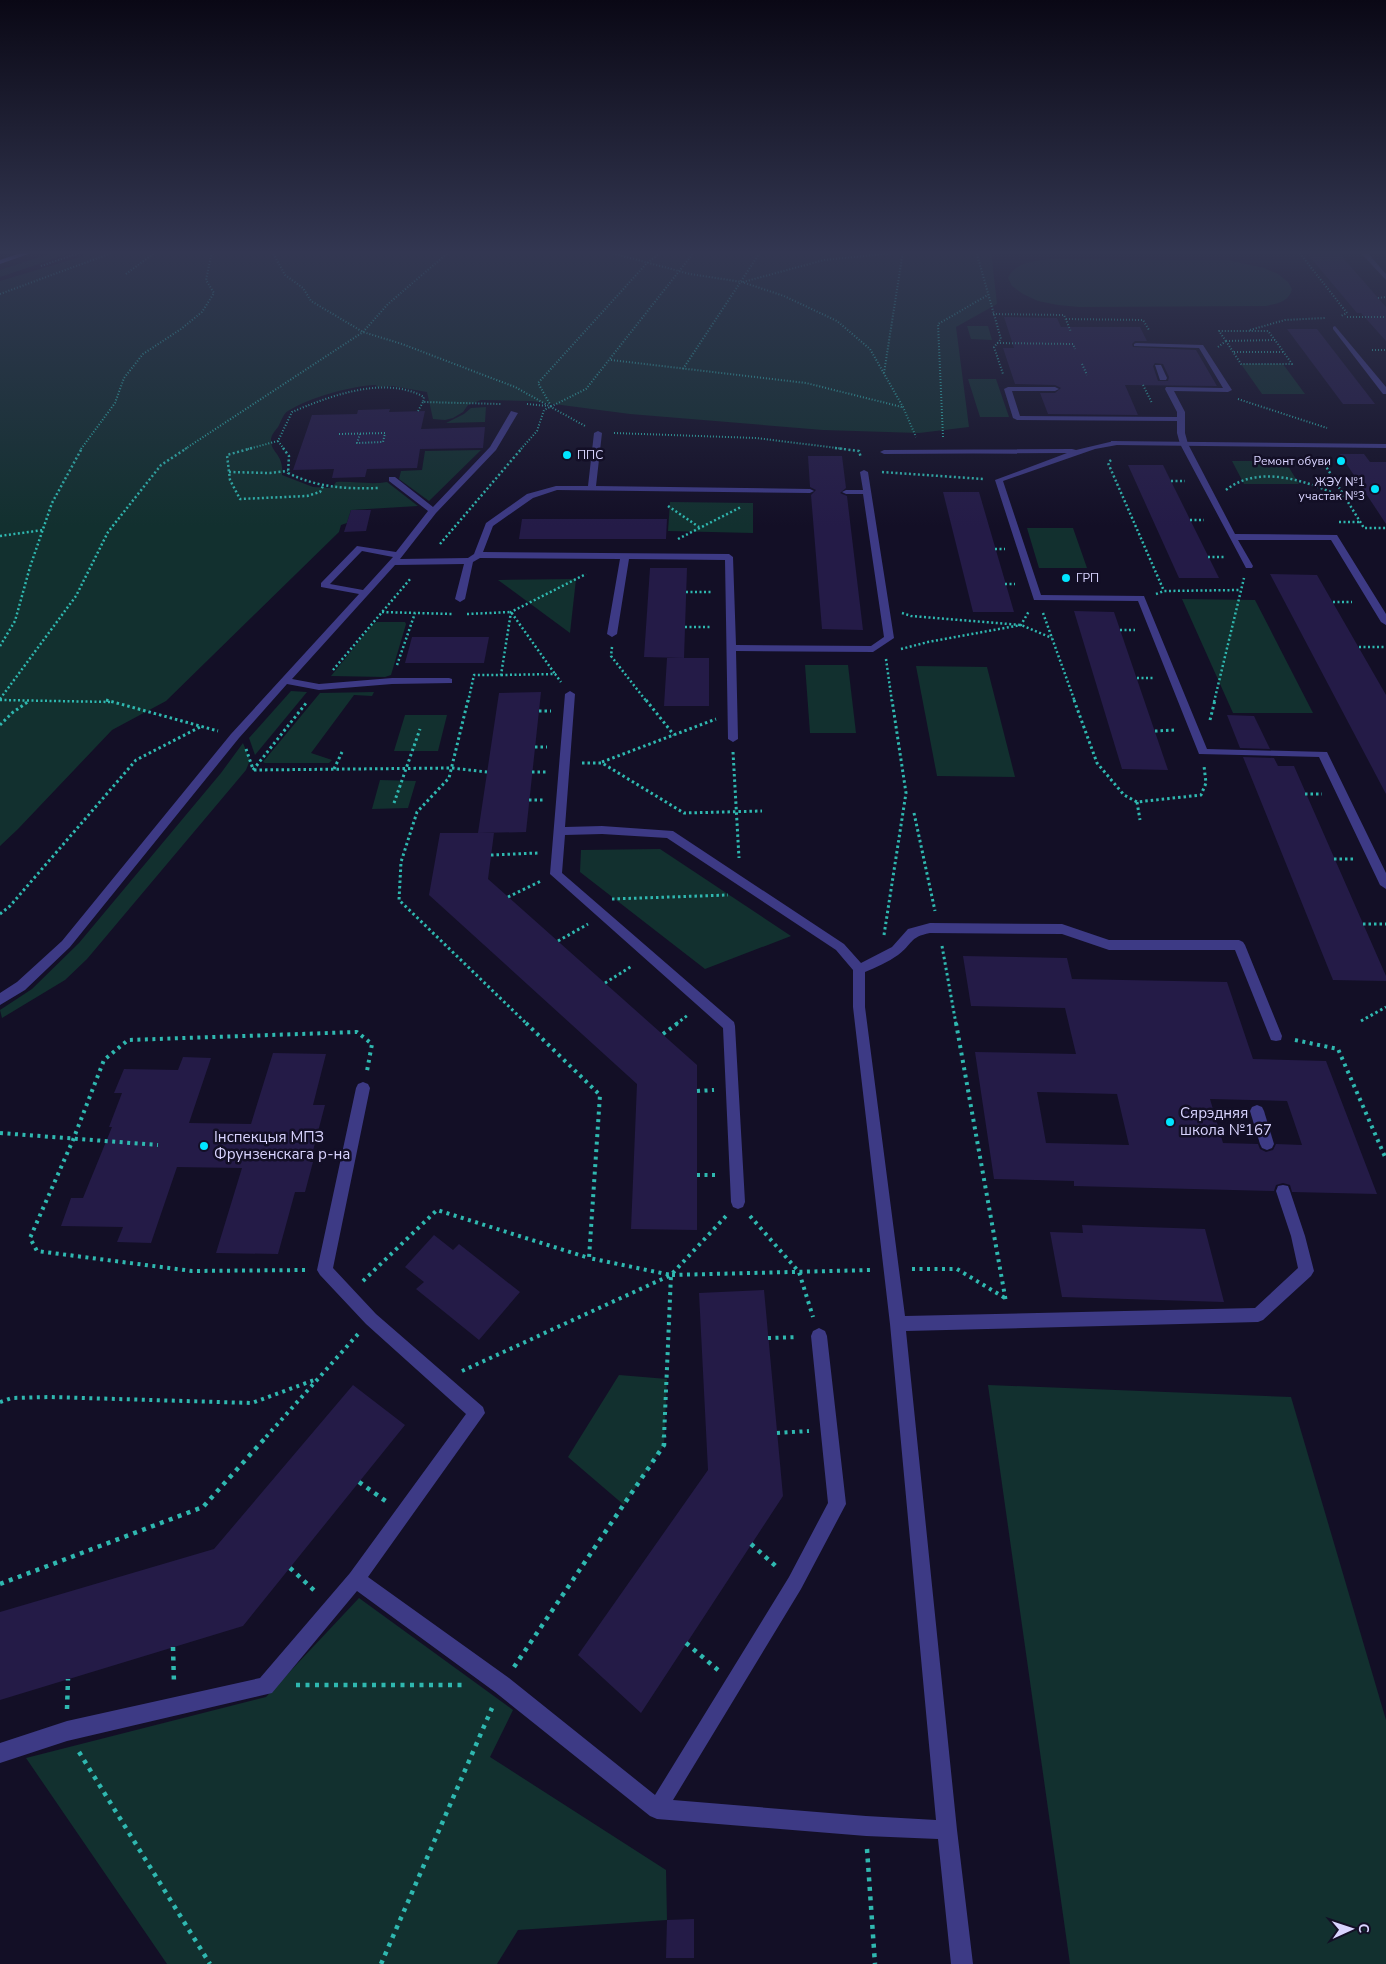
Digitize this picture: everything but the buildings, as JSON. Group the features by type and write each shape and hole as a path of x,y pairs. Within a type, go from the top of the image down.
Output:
{"street":[{"path":"1347,343 1386,392"},
{"path":"1136,345 1201,346 1228,390 1168,388 1181,412 1184,444 1249,566"},
{"path":"1158,367 1163,378"},
{"path":"1055,390 1008,389 1017,418 1181,419"},
{"path":"0,1000 20,986 66,944 235,736 396,559 433,511 493,448 514,413"},
{"path":"592,488 598,433"},
{"path":"1386,446 1114,443 1082,451 999,480 1037,598 1141,598 1203,752 1323,754 1386,885"},
{"path":"884,452 1082,451"},
{"path":"731,648 873,649 889,638 864,472"},
{"path":"392,479 433,511"},
{"path":"366,593 324,584 360,548 396,559 469,561 474,559 478,555 489,525 530,496 556,488 810,491"},
{"path":"846,492 867,492"},
{"path":"1234,537 1334,537 1386,622"},
{"path":"478,555 730,557 733,739"},
{"path":"612,634 625,557"},
{"path":"460,599 469,561"},
{"path":"286,681 319,686 392,681 449,681"},
{"path":"570,694 556,874 729,1026 738,1202"},
{"path":"558,831 602,830 669,834 840,947 859,969 859,1006 898,1324 947,1830 962,1964"},
{"path":"859,969 880,960 896,950 912,932 938,928 1062,929 1109,945 1239,945 1276,1036"},
{"path":"0,1753 67,1731 265,1686 356,1579 477,1413 371,1319 325,1270 363,1088"},
{"path":"1257,1111 1268,1144"},
{"path":"898,1324 1258,1315 1306,1271 1298,1236 1283,1192"},
{"path":"656,1809 795,1583 837,1504 819,1336"},
{"path":"356,1579 502,1685 656,1809 866,1826 947,1830"}],"path":[{"path":"0,646 15,620 30,566 52,502 86,442 115,403 124,378 143,354 160,343"},
{"path":"0,699 76,596 108,532 161,465 347,343"},
{"path":"398,343 515,387 598,433 756,438 860,451 864,472"},
{"path":"551,407 538,383 575,343"},
{"path":"253,770 319,686 537,430 544,410 586,389 624,343"},
{"path":"683,368 700,343"},
{"path":"862,343 870,350 903,407 916,438"},
{"path":"884,374 889,343"},
{"path":"939,343 942,434"},
{"path":"1008,389 994,347 997,343 1073,344 1075,349"},
{"path":"1227,343 1241,364 1292,364 1277,343"},
{"path":"1234,352 1283,352"},
{"path":"611,360 806,383 903,407"},
{"path":"1082,364 1087,375"},
{"path":"288,471 289,456 278,441 292,412 322,399 370,389 408,390 420,393 424,397 418,411"},
{"path":"1209,390 1330,429"},
{"path":"423,402 502,404"},
{"path":"522,404 551,407"},
{"path":"339,434 385,433 383,442 357,443 360,434"},
{"path":"279,436 286,436"},
{"path":"278,441 227,455 230,480 240,498 307,496 320,492 323,486"},
{"path":"1314,445 1364,528 1386,528"},
{"path":"1112,459 1108,463 1164,591"},
{"path":"229,472 288,471 304,482 323,486 341,489 385,488"},
{"path":"884,472 999,480"},
{"path":"1226,491 1232,484 1239,481 1252,478 1280,477 1311,483 1346,498"},
{"path":"638,557 744,506"},
{"path":"1334,522 1361,522"},
{"path":"0,536 43,530"},
{"path":"1037,598 1097,763 1124,795 1137,802 1201,795 1206,784 1203,752 1240,590 1249,566"},
{"path":"462,614 511,612 590,571"},
{"path":"1141,598 1164,591 1240,590"},
{"path":"686,592 730,592"},
{"path":"910,646 1021,625 1037,598"},
{"path":"381,612 453,614"},
{"path":"511,612 570,694"},
{"path":"501,675 511,612"},
{"path":"392,681 415,614"},
{"path":"911,616 1021,625 1053,638"},
{"path":"685,627 730,627"},
{"path":"612,634 611,656 674,735"},
{"path":"1358,647 1386,647"},
{"path":"880,960 906,793 885,654"},
{"path":"555,674 474,675 449,778 417,812 401,862 400,900 600,1095 589,1258"},
{"path":"0,699 30,701 105,700 223,732"},
{"path":"0,724 30,701"},
{"path":"565,764 602,763 732,713"},
{"path":"0,914 10,906 136,760 202,726"},
{"path":"394,803 420,729"},
{"path":"733,739 741,874 739,881"},
{"path":"244,743 253,770"},
{"path":"334,769 342,752"},
{"path":"602,763 684,814 762,811"},
{"path":"253,770 452,768 487,772"},
{"path":"1137,802 1140,820"},
{"path":"914,813 938,928 1009,1321"},
{"path":"491,855 557,853"},
{"path":"508,897 556,874"},
{"path":"584,900 759,893"},
{"path":"558,941 602,916"},
{"path":"1363,924 1386,924"},
{"path":"605,983 648,956"},
{"path":"663,1034 703,1004"},
{"path":"1361,1021 1386,1007"},
{"path":"325,1270 192,1271 37,1251 30,1238 73,1140 104,1060 128,1040 357,1032 372,1044 363,1088"},
{"path":"1276,1036 1338,1049 1386,1159"},
{"path":"0,1133 158,1145"},
{"path":"440,1381 671,1275 738,1202 799,1272 819,1336 768,1338"},
{"path":"348,1295 437,1210 589,1258 671,1275 957,1269 1006,1298"},
{"path":"381,1964 502,1685 664,1445 671,1275"},
{"path":"0,1584 203,1506 371,1319"},
{"path":"0,1402 12,1398 50,1397 252,1403 317,1379"},
{"path":"777,1433 829,1429"},
{"path":"359,1482 403,1514"},
{"path":"751,1544 795,1583"},
{"path":"290,1568 333,1606"},
{"path":"686,1643 733,1682"},
{"path":"173,1647 174,1707"},
{"path":"265,1686 502,1685"},
{"path":"67,1731 210,1964"},
{"path":"866,1826 875,1964"}],"green space":[{"path":"0,343 958,343 969,427 919,433 823,430 630,414 531,401 481,400 468,405 463,412 453,418 445,420 433,419 427,392 392,386 377,387 376,385 331,393 297,406 285,414 271,438 273,448 281,462 282,475 313,487 332,488 336,482 387,482 418,506 351,510 347,523 341,525 339,532 166,701 112,730 0,846"},
{"path":"1241,364 1283,364 1305,394 1262,394"},
{"path":"968,379 996,379 1009,417 980,417"},
{"path":"486,407 485,422 446,423 464,414 471,408"},
{"path":"481,450 429,501 399,479 401,471 422,470 425,451"},
{"path":"1232,461 1285,461 1299,484 1244,484"},
{"path":"670,502 753,503 753,533 668,531"},
{"path":"1027,528 1073,528 1087,568 1039,568"},
{"path":"576,579 570,633 498,580"},
{"path":"1182,599 1255,600 1313,713 1233,713"},
{"path":"377,622 405,622 406,624 391,675 385,677 331,676 373,624"},
{"path":"805,665 848,665 856,733 810,733"},
{"path":"916,666 987,667 1015,777 937,776"},
{"path":"291,691 307,692 255,755 249,738"},
{"path":"374,692 372,696 354,695 311,753 332,760 329,763 263,762 320,693"},
{"path":"405,715 447,715 438,751 394,751"},
{"path":"243,743 250,760 246,770 87,959 65,980 2,1018 0,1010 32,989 79,943 221,773"},
{"path":"380,780 416,781 408,808 372,809"},
{"path":"660,849 791,936 705,969 580,872 581,850"},
{"path":"619,1375 667,1379 664,1445 624,1505 568,1457"},
{"path":"988,1385 1291,1397 1386,1720 1386,1964 1070,1964"},
{"path":"359,1598 513,1710 490,1757 666,1870 667,1920 518,1930 497,1964 167,1964 26,1758 266,1697"}],"place":[{"name":"ППС","path":"567,455"},
{"name":"Ремонт обуви","path":"1341,461"},
{"name":"ЖЭУ №1 участак №3","path":"1375,489"},
{"name":"ГРП","path":"1066,578"},
{"name":"Сярэдняя школа №167","path":"1170,1122"},
{"name":"Інспекцыя МПЗ Фрунзенскага р-на","path":"204,1146"}]}
